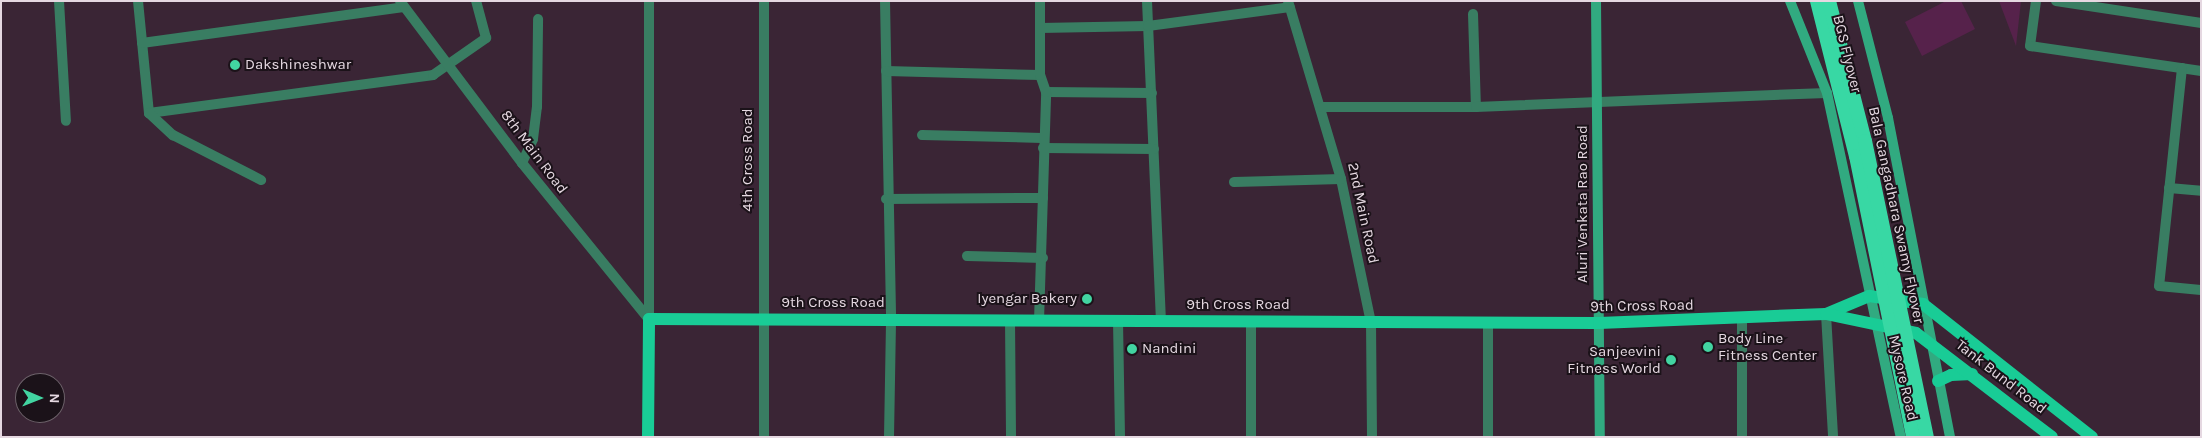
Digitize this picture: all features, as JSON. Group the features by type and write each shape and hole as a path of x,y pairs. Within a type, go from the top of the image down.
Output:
{"highway":[{"name":"BGS Flyover","path":"1817,1 1856,156 1913,437"},
{"name":"Bala Gangadhara Swamy Flyover","path":"1829,1 1865,142 1927,437"}],"main road":[{"name":"Aluri Venkata Rao Road","path":"1596,1 1600,437"},
{"name":"Mysore Road","path":"1790,1 1827,93 1875,326 1901,437"},
{"path":"1858,1 1888,118 1930,342 1950,437"},
{"path":"1826,314 1869,296 1923,304 2092,437"},
{"name":"9th Cross Road","path":"649,319 1599,323 1742,320 1826,314"},
{"name":"Tank Bund Road","path":"1826,314 1875,326 1916,333 2052,437"},
{"path":"648,437 649,319"},
{"path":"1938,382 1951,375 1972,374"}],"street":[{"path":"58,1 66,121"},
{"path":"138,1 149,113 173,134 261,180"},
{"path":"149,113 433,75 451,65 486,38 476,1"},
{"path":"649,1 649,319"},
{"name":"4th Cross Road","path":"764,1 762,319 764,437"},
{"path":"886,1 886,199 891,320 890,437"},
{"path":"1039,321 1043,258 1042,198 1046,92 1040,75 1040,1"},
{"path":"1147,1 1161,321"},
{"path":"2036,1 2030,46 2201,71"},
{"path":"2056,1 2201,23"},
{"path":"142,43 402,4"},
{"name":"8th Main Road","path":"402,4 451,65 522,163 649,319"},
{"path":"1040,28 1148,26 1289,4"},
{"name":"2nd Main Road","path":"1289,4 1322,107 1341,179 1372,322 1372,437"},
{"path":"1473,14 1476,107"},
{"path":"522,163 533,139 537,107 538,19"},
{"path":"2182,68 2159,286 2201,290"},
{"path":"886,71 1040,75"},
{"path":"1046,92 1152,93"},
{"path":"1322,107 1476,107 1827,93"},
{"path":"922,135 1154,149"},
{"path":"1234,182 1341,179"},
{"path":"2169,188 2201,191"},
{"path":"886,199 1042,198"},
{"path":"967,256 1043,258"},
{"path":"1826,314 1833,437"},
{"path":"1010,320 1011,437"},
{"path":"1742,320 1742,437"},
{"path":"1118,321 1120,437"},
{"path":"1251,322 1251,437"},
{"path":"1488,322 1488,437"}],"shaded area":[{"path":"1946,1 1961,1 1975,29 1922,56 1905,22"},
{"path":"1999,1 2021,1 2016,46"}],"place":[{"name":"Dakshineshwar","path":"235,65"},
{"name":"Iyengar Bakery","path":"1087,299"},
{"name":"Body Line Fitness Center","path":"1708,347"},
{"name":"Nandini","path":"1132,349"},
{"name":"Sanjeevini Fitness World","path":"1671,360"}]}
